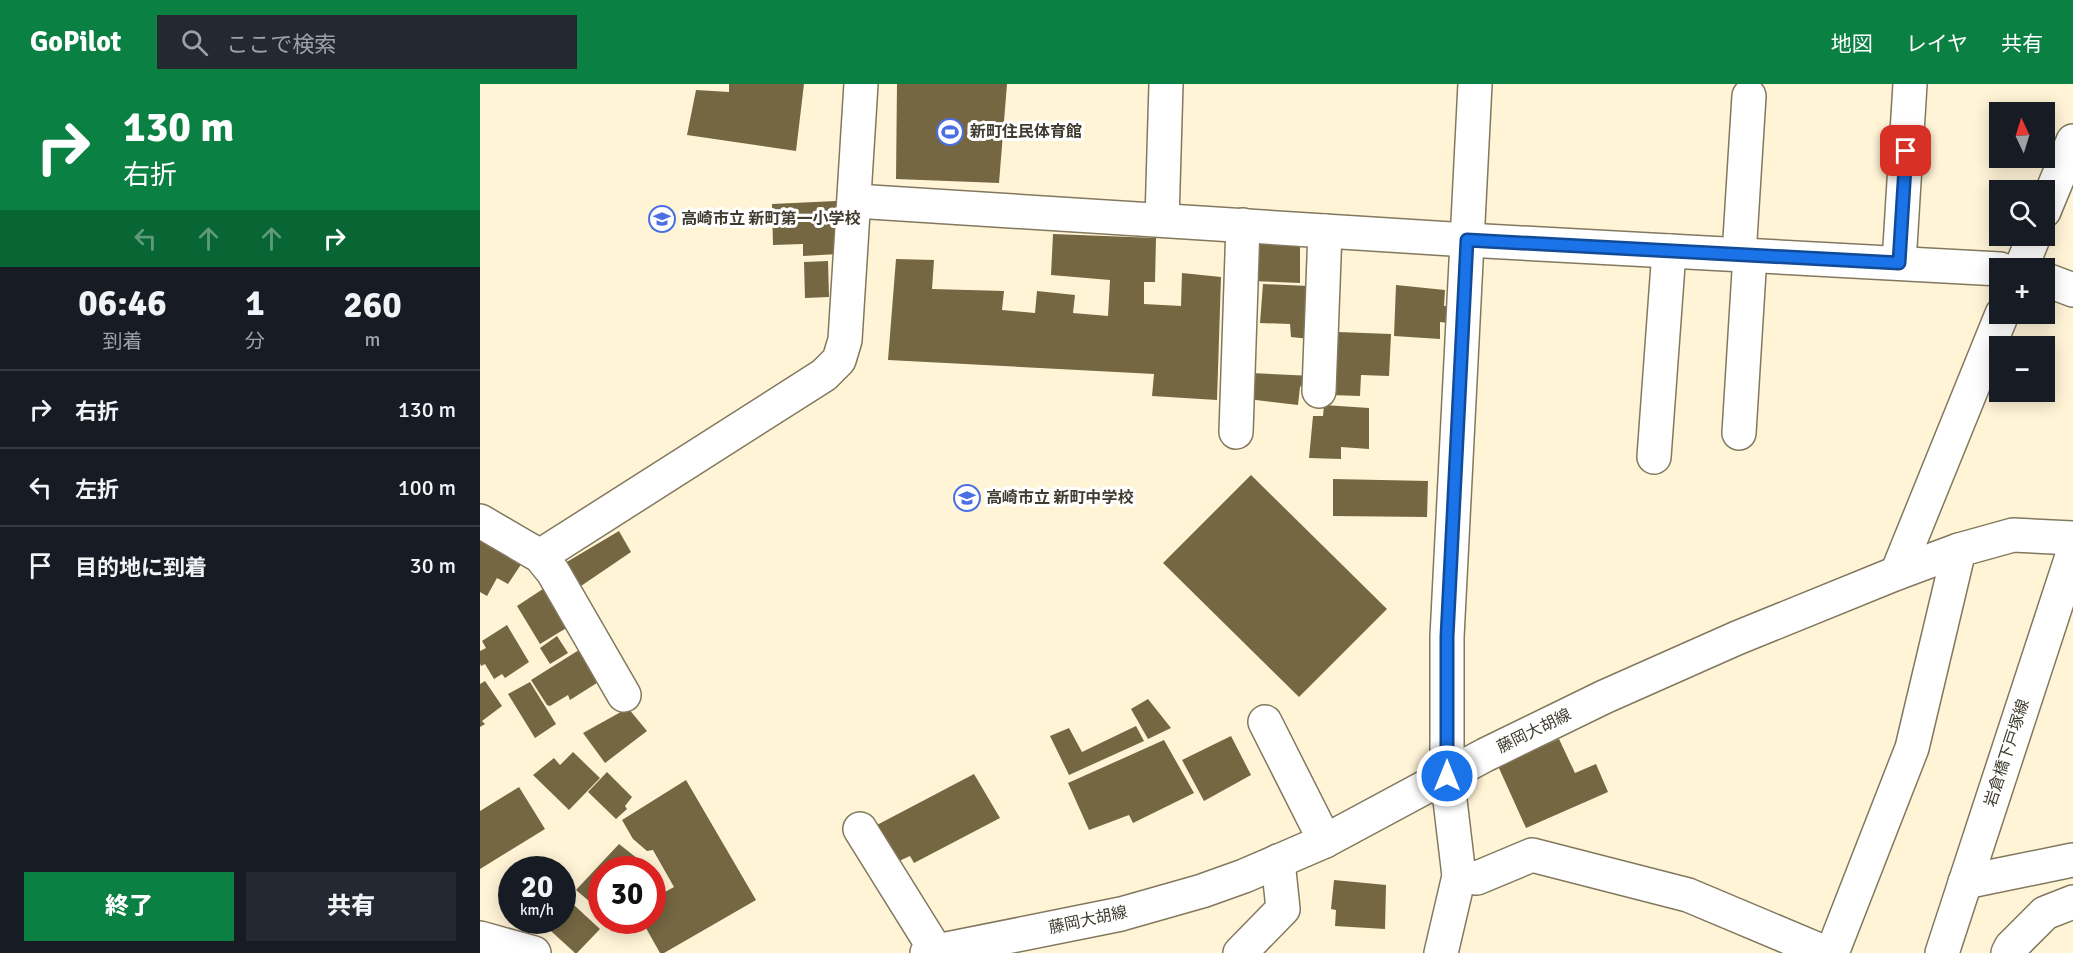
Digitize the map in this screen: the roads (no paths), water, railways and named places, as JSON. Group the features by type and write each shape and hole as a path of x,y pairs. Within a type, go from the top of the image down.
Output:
{"street":[{"path":"540,556 824,375 839,360 845,340 861,84"},
{"path":"1162,220 1166,84"},
{"path":"1441,953 1459,876 1447,776 1447,637 1475,84"},
{"path":"1899,263 1910,84"},
{"path":"1739,433 1749,96"},
{"path":"2055,184 2073,141"},
{"path":"855,201 1467,240 1989,268"},
{"path":"1236,432 1243,225"},
{"path":"1319,391 1325,231"},
{"path":"1654,457 1668,251"},
{"path":"2055,283 2073,290"},
{"path":"1897,573 1998,324"},
{"path":"480,521 540,556 553,572 624,695"},
{"name":"藤岡大胡線","path":"931,952 1121,914 1202,891 1325,841 1529,733 1604,697 1737,638 1897,573 1959,550 2013,535 2073,538"},
{"path":"1832,953 1912,748 1959,550"},
{"name":"岩倉橋下戸塚線","path":"1942,953 2073,553"},
{"path":"1265,722 1325,841"},
{"path":"860,829 931,952"},
{"path":"1459,876 1477,878 1532,855 1688,895 1826,953"},
{"path":"1965,882 2073,860"},
{"path":"1240,953 1283,909 1278,861"},
{"path":"2008,953 2045,913 2073,902"},
{"path":"480,938 534,953"}],"place":[{"name":"新町住民体育館","path":"950,132"},
{"name":"高崎市立 新町第一小学校","path":"662,219"},
{"name":"高崎市立 新町中学校","path":"967,498"}]}
